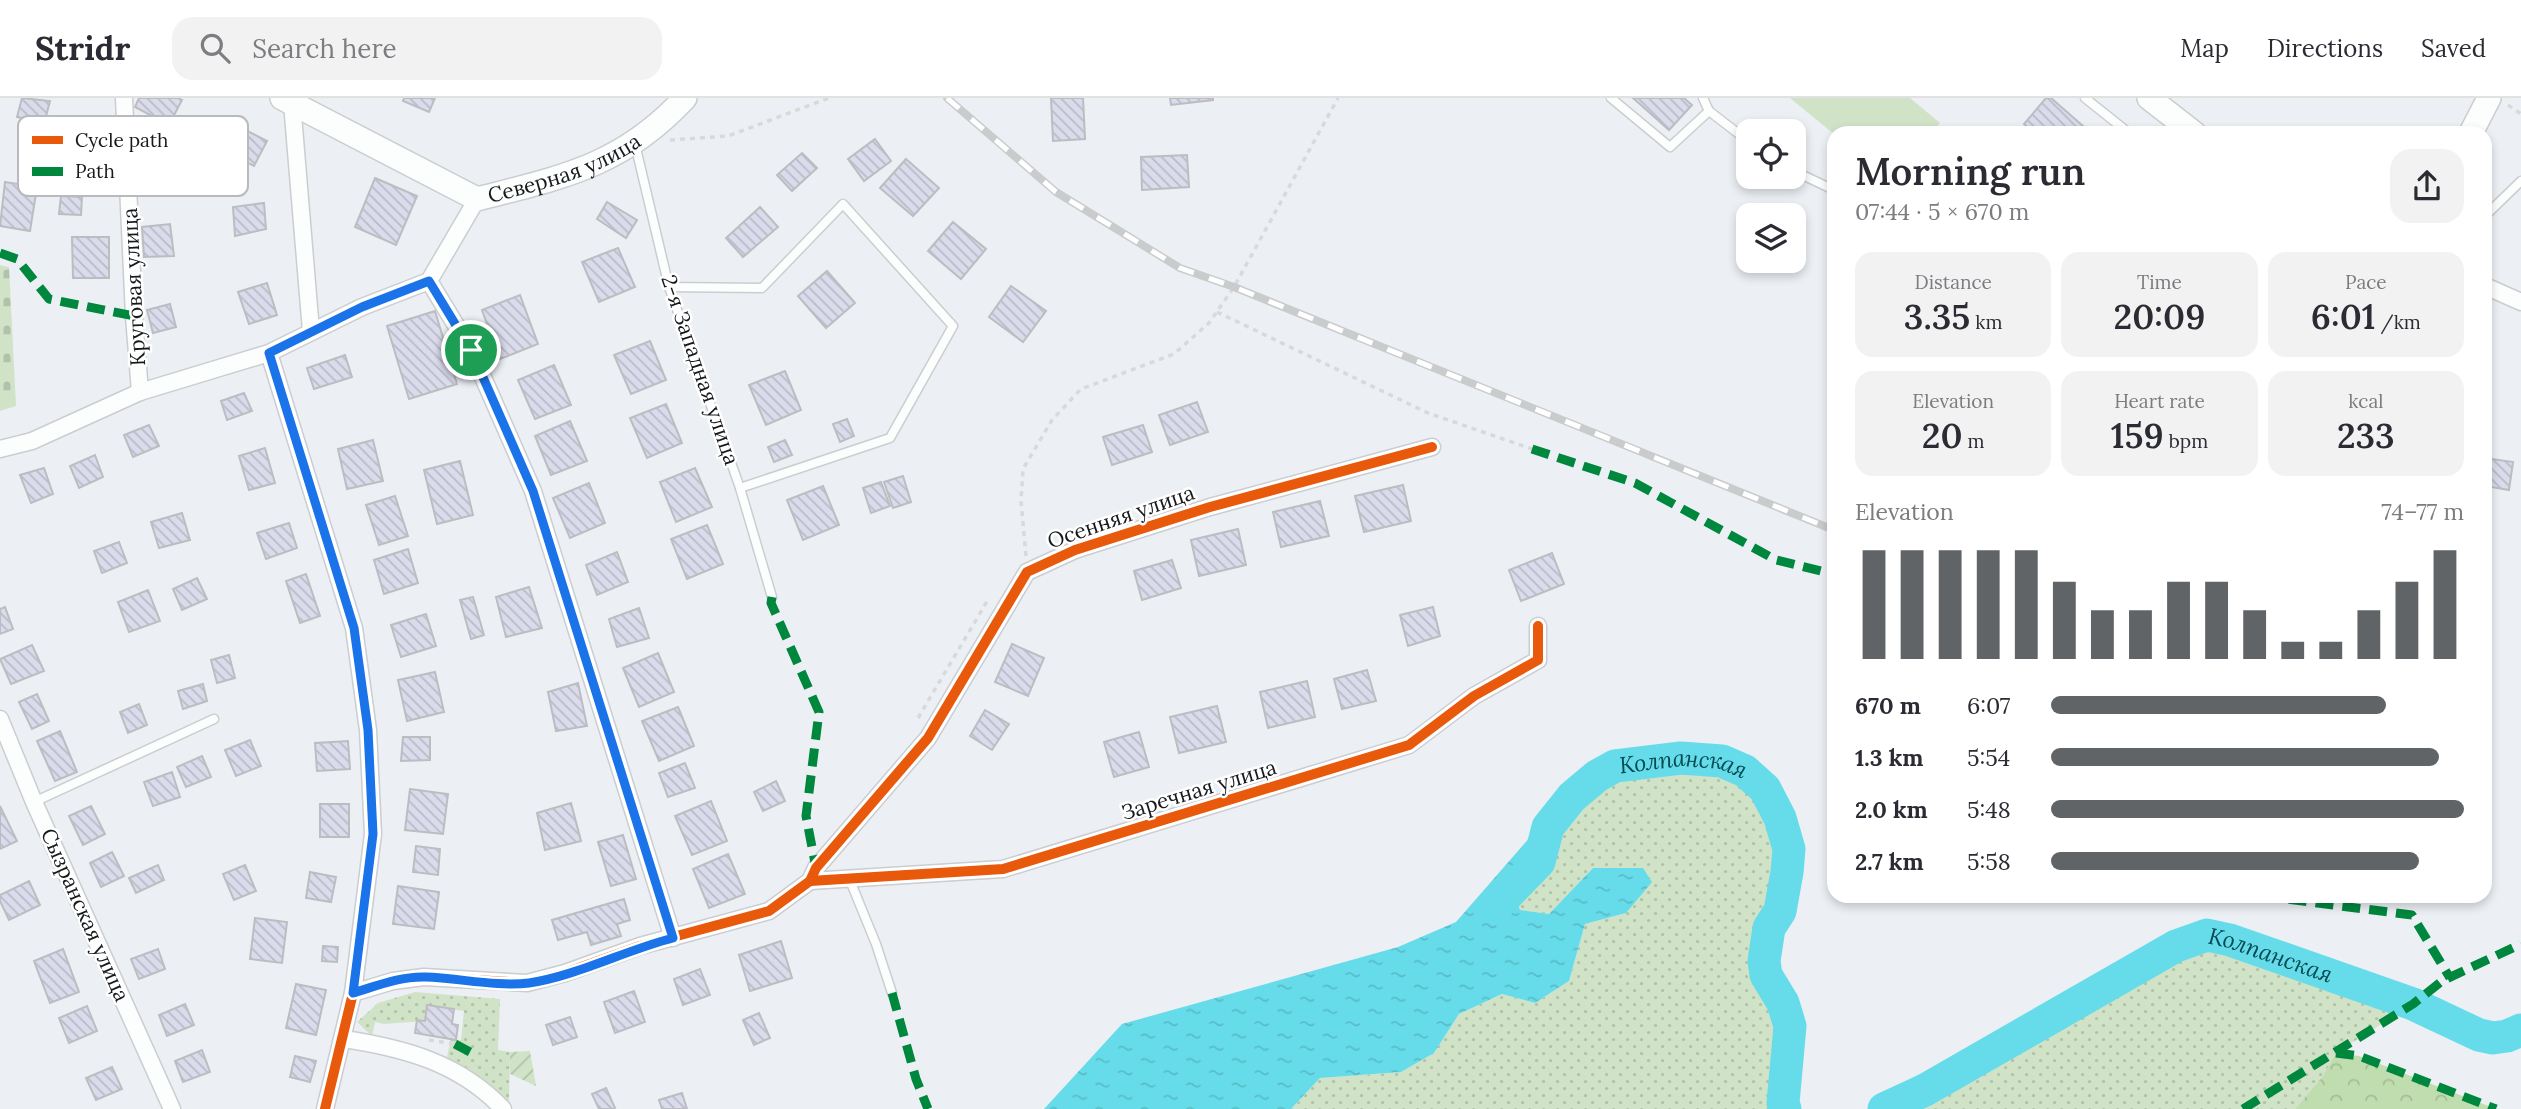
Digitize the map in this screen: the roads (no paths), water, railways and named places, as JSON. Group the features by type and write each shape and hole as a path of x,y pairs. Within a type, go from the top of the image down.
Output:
{"street":[{"name":"Круговая улица","path":"124,98 125,116"},
{"name":"Северная улица","path":"287,100 477,199 565,177 603,162 664,121 685,98"},
{"path":"2149,98 2185,126"},
{"path":"2476,126 2490,98"},
{"path":"287,100 311,331"},
{"name":"Круговая улица","path":"128,196 140,392"},
{"path":"0,449 32,441 140,392 269,353 362,307 429,281 477,199"},
{"path":"429,281 471,350 533,491 673,938"},
{"path":"2492,289 2521,302"},
{"path":"269,353 354,628 368,730 373,834 353,993 325,1109"},
{"name":"Осенняя улица","path":"810,881 816,868 928,738 1027,572 1075,550 1210,507 1432,447"},
{"name":"Заречная улица","path":"810,881 1003,869 1409,745 1474,696 1538,660 1538,626"},
{"name":"Сызранская улица","path":"0,719 34,802 172,1109"},
{"path":"353,993 393,981 424,976 527,983 565,973 640,946 769,911 810,881"},
{"path":"344,1039 374,1040 437,1061 487,1092 503,1109"}],"lane":[{"path":"1611,98 1670,147 1709,111"},
{"path":"1703,98 1709,111 1736,132"},
{"path":"2085,98 2120,126"},
{"name":"2-я Западная улица","path":"635,142 669,287 740,488 772,597"},
{"path":"1806,177 1827,187"},
{"path":"2492,209 2521,181"},
{"path":"669,287 762,288 843,204 953,326 890,438 740,488"},
{"path":"34,802 214,719"},
{"path":"849,878 876,944 892,993"}],"water":[{"path":"1548,827 1516,898 1520,910 1549,914 1593,868 1643,868 1652,882 1626,913 1585,924 1569,981 1535,1003 1502,994 1459,1014 1434,1053 1401,1072 1320,1078 1291,1109 1044,1109 1122,1024 1398,947 1456,922 1538,828"}],"waterway":[{"name":"Колпанская","path":"1497,905 1539,862 1548,827 1572,797 1597,776 1615,766 1681,758 1722,761 1745,771 1765,789 1780,818 1789,849 1780,911 1769,928 1764,961 1766,975 1783,1003 1790,1026 1783,1103 1785,1109"},
{"name":"Колпанская","path":"1884,1109 1925,1090 2176,946 2207,935 2230,940 2413,1004 2479,1035 2493,1038 2521,1030"}],"railway":[{"path":"947,98 1056,192 1180,268 1234,287 1827,527"}]}
